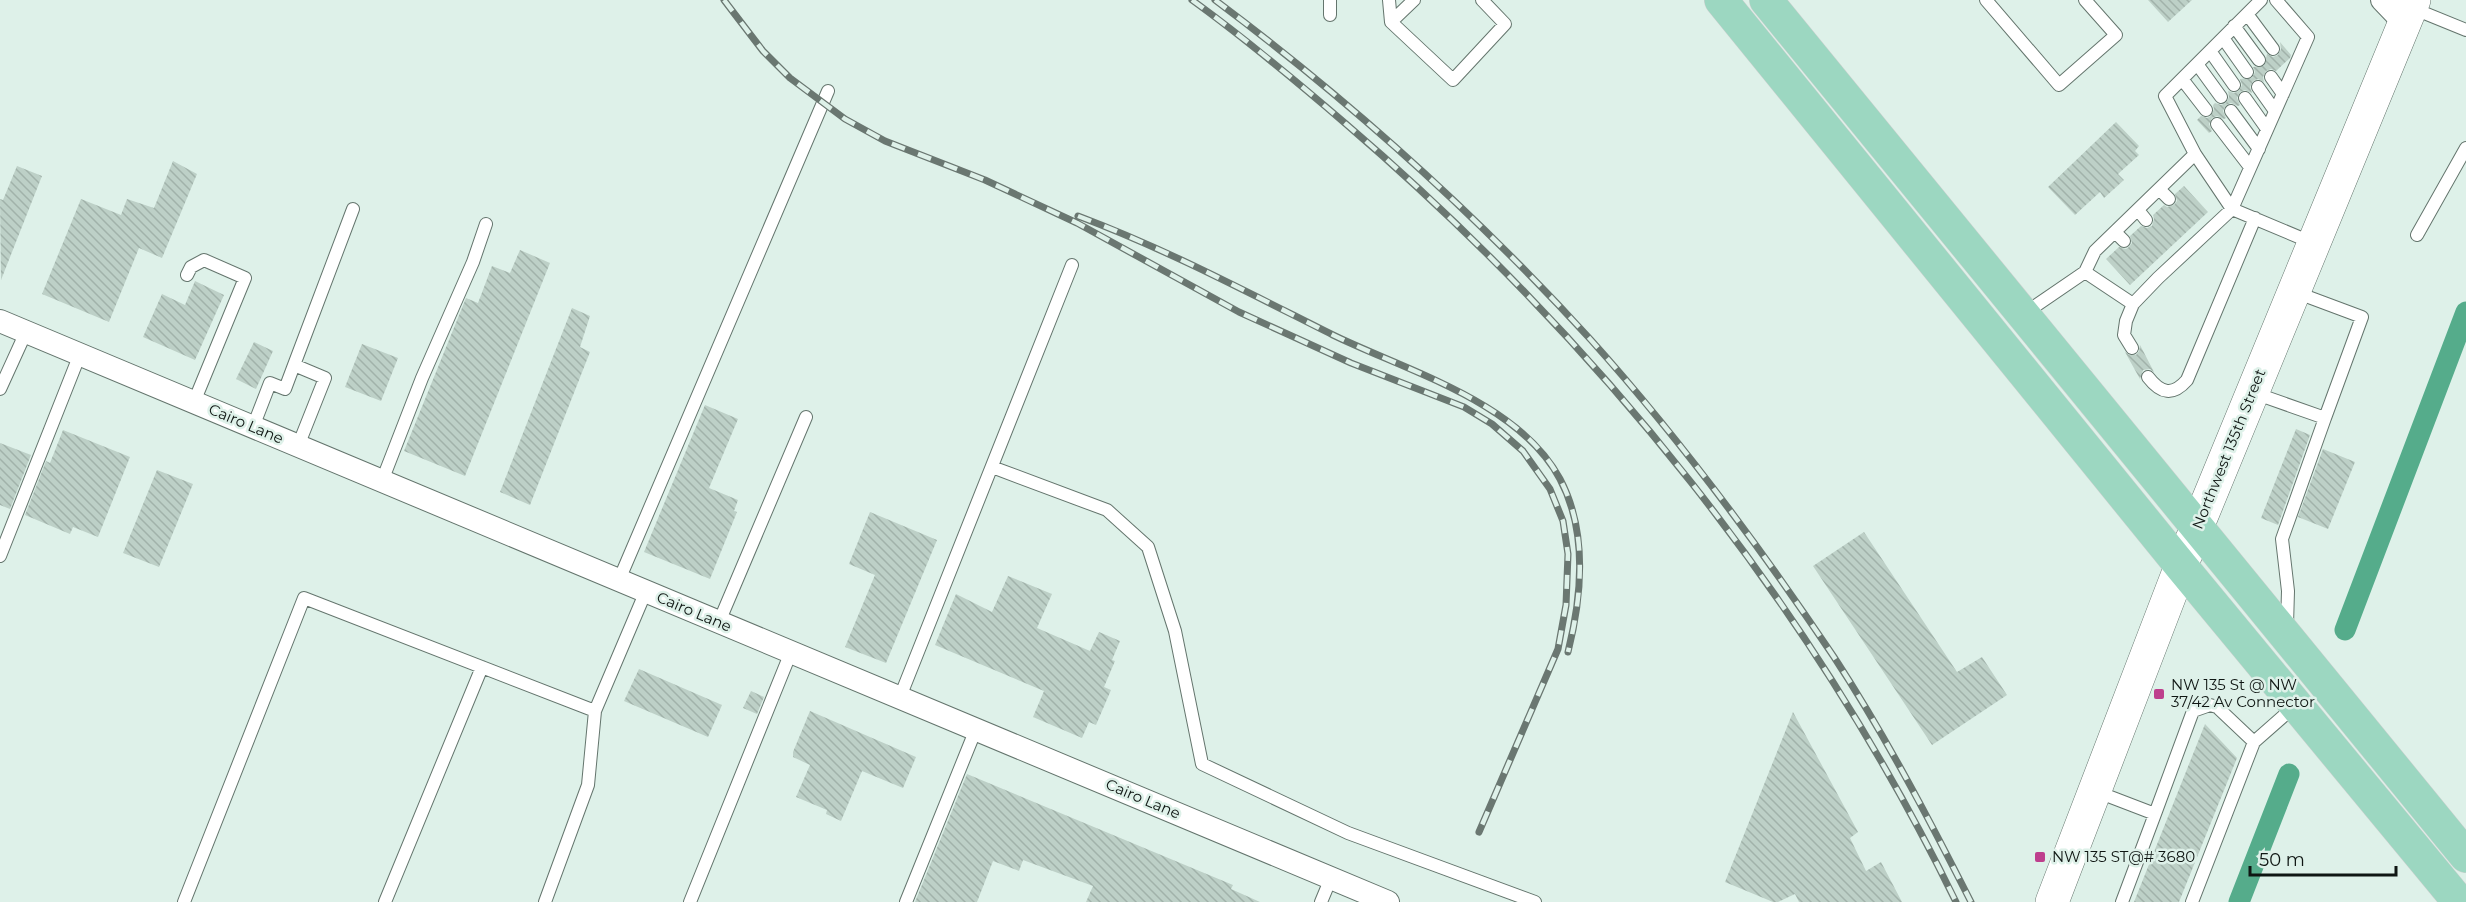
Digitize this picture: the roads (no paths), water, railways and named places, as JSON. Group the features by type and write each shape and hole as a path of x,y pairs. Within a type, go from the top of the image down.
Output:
{"main road":[{"path":"1721,0 2181,566 2459,902"},
{"path":"1766,0 2466,856"},
{"name":"Northwest 135th Street","path":"2052,902 2181,566 2314,244 2403,8"}],"street":[{"name":"Cairo Lane","path":"0,321 1388,902"}],"lane":[{"path":"1330,0 1330,15"},
{"path":"1389,0 1391,22 1453,80 1505,24 1482,0"},
{"path":"1391,22 1414,0"},
{"path":"1986,0 2059,85 2116,35 2085,0"},
{"path":"2261,0 2165,96 2195,154 2232,208 2314,244"},
{"path":"2132,348 2124,335 2126,321 2133,304 2180,257 2197,233 2232,208 2308,37 2276,0"},
{"path":"2403,8 2466,30"},
{"path":"2247,14 2273,49"},
{"path":"2234,26 2259,60"},
{"path":"2223,38 2247,72"},
{"path":"2210,51 2234,85"},
{"path":"2197,64 2221,97"},
{"path":"2284,64 2292,74"},
{"path":"2271,77 2283,94"},
{"path":"2182,79 2206,110"},
{"path":"2258,87 2275,111"},
{"path":"619,580 828,91"},
{"path":"2245,98 2267,129"},
{"path":"2231,111 2259,149"},
{"path":"2217,124 2250,167"},
{"path":"2416,235 2466,148"},
{"path":"2023,314 2085,272 2095,251 2119,236 2138,210 2195,154"},
{"path":"2160,189 2169,199"},
{"path":"253,427 270,383 285,389 353,209"},
{"path":"2138,210 2146,220"},
{"path":"2148,377 2155,385 2170,391 2179,389 2187,380 2255,218"},
{"path":"382,481 422,378 473,262 486,224"},
{"path":"2171,247 2180,257"},
{"path":"187,275 191,267 204,260 245,278 194,402"},
{"path":"900,698 1072,265"},
{"path":"2149,268 2158,278"},
{"path":"2085,272 2133,304"},
{"path":"2286,634 2288,591 2282,539 2362,316 2294,292"},
{"path":"0,389 26,332"},
{"path":"0,556 80,354"},
{"path":"294,364 325,378 298,446"},
{"path":"2253,392 2325,418"},
{"path":"719,622 806,417"},
{"path":"992,467 1107,510 1148,548 1175,631 1202,764 1348,833 1534,902"},
{"path":"545,902 588,785 596,711 646,591"},
{"path":"184,902 304,598 596,711"},
{"path":"690,902 791,652"},
{"path":"385,902 482,667"},
{"path":"2122,902 2193,711 2210,705 2217,706 2254,742"},
{"path":"2192,902 2254,742 2297,705"},
{"path":"906,902 976,729"},
{"path":"2095,791 2155,814"},
{"path":"1321,902 1331,878"}],"waterway":[{"path":"2345,630 2466,312"},
{"path":"2239,902 2289,774"}],"railway":[{"path":"724,0 763,51 790,78 845,119 885,141 985,180 1077,223 1239,312 1351,363 1464,407 1492,424 1523,451 1550,489 1563,521 1568,554 1566,605 1558,649 1479,832"},
{"path":"1192,0 1308,92 1438,207 1527,294 1611,386 1691,482 1765,582 1835,685 1898,792 1956,902"},
{"path":"1215,0 1315,78 1458,204 1591,340 1656,416 1748,534 1834,657 1906,778 1971,902"},
{"path":"1078,216 1175,257 1333,335 1427,376 1490,409 1518,429 1542,452 1560,479 1575,521 1579,542 1579,587 1568,652"}],"place":[{"name":"NW 135 St @ NW 37/42 Av Connector","path":"2159,694"},
{"name":"NW 135 ST@# 3680","path":"2040,857"}]}
